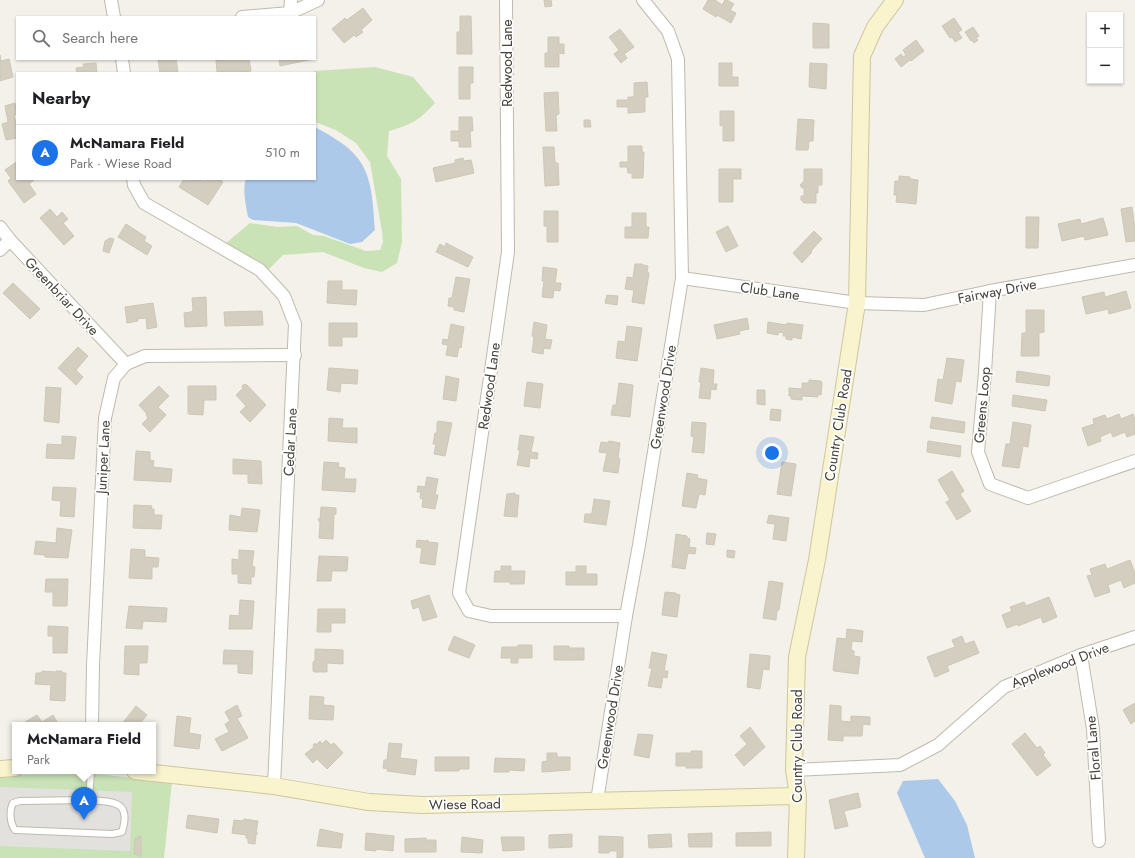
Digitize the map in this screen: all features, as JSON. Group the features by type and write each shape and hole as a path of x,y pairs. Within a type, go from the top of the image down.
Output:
{"street":[{"path":"111,0 114,16"},
{"path":"290,13 291,0"},
{"path":"254,16 290,13 318,0"},
{"name":"Redwood Lane","path":"506,0 508,252 459,593 469,611 491,616 626,616"},
{"name":"Greenwood Drive","path":"597,801 682,278 678,59 668,31 644,0"},
{"name":"Country Club Road","path":"796,858 798,796 794,770 797,657 817,560 857,303 862,56 875,27 895,0"},
{"path":"122,60 124,72"},
{"name":"Cedar Lane","path":"133,180 134,185 144,204 260,270 284,296 295,324 274,786"},
{"name":"Greenbriar Drive","path":"0,227 10,240 126,364"},
{"path":"0,250 10,240"},
{"name":"Fairway Drive","path":"857,303 924,305 990,291 1135,265"},
{"name":"Club Lane","path":"682,278 857,303"},
{"name":"Greens Loop","path":"990,291 978,452 990,484 1028,498 1135,461"},
{"name":"Juniper Lane","path":"92,722 105,418 114,378 126,364 145,356 294,355"},
{"name":"Applewood Drive","path":"794,770 900,765 938,745 1004,687 1081,655 1135,637"},
{"name":"Floral Lane","path":"1081,655 1093,729 1099,841"},
{"path":"0,769 12,768"},
{"name":"Wiese Road","path":"156,773 274,786 369,802 422,805 798,796"}],"lane":[{"path":"89,800 91,774"},
{"path":"89,800 113,802 120,806 124,811 125,817 122,832 112,834 15,830 13,826 11,808 13,803 20,801 89,800"}],"green space":[{"path":"375,67 413,77 435,103 415,121 389,131 387,156 401,179 402,242 397,263 382,272 364,268 323,252 283,255 269,269 225,244 250,223 277,227 297,226 313,235 324,236 366,251 380,250 383,242 382,232 370,162 356,143 336,130 316,122 316,72 314,71"},
{"path":"96,774 172,782 164,858 0,858 0,775"}],"shaded area":[{"path":"0,787 132,792 130,851 0,846"}],"water":[{"path":"316,128 347,147 362,164 369,181 373,201 375,230 362,242 350,244 296,223 253,220 248,217 244,193 246,180 316,180"},
{"path":"938,779 955,801 967,825 975,858 925,858 897,793 903,781"}],"building":[{"path":"544,0 551,0 552,6 545,7"},
{"path":"708,0 715,0 722,5 725,0 727,0 734,4 730,10 736,13 731,23 717,15 716,17 703,9"},
{"path":"363,8 372,20 361,30 363,32 356,37 354,35 344,43 332,29 345,18 347,20"},
{"path":"460,16 471,16 472,54 457,54 457,32 460,32"},
{"path":"954,18 962,30 958,32 962,38 955,42 952,37 950,38 942,26"},
{"path":"813,23 829,24 829,48 813,48"},
{"path":"973,27 979,36 976,38 978,40 974,43 965,32"},
{"path":"620,29 634,47 624,54 627,58 621,63 614,54 619,50 609,37"},
{"path":"548,37 559,37 559,44 564,44 564,54 559,53 559,67 545,67 545,53 548,53"},
{"path":"916,40 924,51 901,67 895,59 901,54 903,57 906,55 903,50"},
{"path":"0,55 1,61 9,59 13,77 0,81"},
{"path":"158,60 176,60 178,72 160,72"},
{"path":"216,60 249,60 251,71 217,72"},
{"path":"279,60 308,60 280,66"},
{"path":"96,63 97,72 77,72 76,68 84,67 83,64"},
{"path":"719,63 732,63 732,77 738,77 738,86 719,86"},
{"path":"810,63 827,64 826,89 809,87"},
{"path":"459,67 473,67 473,83 470,83 470,99 459,99"},
{"path":"647,82 648,97 645,97 645,112 628,113 628,107 617,107 617,100 628,100 628,97 634,97 634,83"},
{"path":"558,92 559,114 556,115 557,131 546,131 544,93"},
{"path":"15,103 16,108 16,114 14,115 16,138 6,140 2,124 8,122 5,106"},
{"path":"720,111 734,111 734,141 723,141 723,125 720,126"},
{"path":"459,117 472,117 473,131 470,131 471,147 459,147 459,141 451,141 451,131 459,131"},
{"path":"798,119 814,120 813,141 809,141 808,150 796,150"},
{"path":"584,120 590,120 591,127 584,127"},
{"path":"628,146 642,146 642,152 644,152 643,178 632,178 632,173 628,173 627,167 620,167 620,162 628,162"},
{"path":"543,147 554,147 555,163 558,163 559,185 545,186"},
{"path":"463,158 464,161 471,160 474,173 436,182 433,168 455,163 455,160"},
{"path":"16,162 16,180 34,180 29,184 36,194 24,203 8,181 11,178 5,170"},
{"path":"719,169 741,169 741,179 733,179 733,202 719,202"},
{"path":"804,169 822,169 822,185 818,185 816,203 804,203 801,200 801,196 804,196 804,188 800,185 804,181"},
{"path":"899,176 910,177 910,179 918,180 916,204 896,202 897,195 894,195 895,181 899,181"},
{"path":"183,180 202,180 205,182 206,180 220,180 223,182 208,205 179,187"},
{"path":"1132,207 1135,241 1126,242 1121,209"},
{"path":"50,209 57,217 62,212 68,219 63,223 74,236 64,245 40,218"},
{"path":"544,211 558,211 558,242 547,242 547,226 544,226"},
{"path":"632,213 646,213 646,227 649,227 648,238 625,238 625,227 632,227"},
{"path":"1026,217 1039,217 1038,248 1026,248"},
{"path":"1103,218 1108,235 1085,240 1084,236 1062,241 1058,224 1080,219 1081,224"},
{"path":"126,224 146,237 144,241 152,246 147,255 118,237"},
{"path":"728,226 738,246 726,252 716,232"},
{"path":"814,231 822,239 802,263 793,253"},
{"path":"110,238 114,239 109,253 103,251 105,241"},
{"path":"446,243 473,257 468,267 436,252 440,244 445,247"},
{"path":"635,264 648,266 647,272 649,273 644,304 632,302 634,290 625,289 627,277 633,278"},
{"path":"543,267 557,269 555,283 561,283 560,291 554,290 553,298 542,297 544,281 542,281"},
{"path":"456,277 470,279 464,312 454,310 454,307 448,306 449,298 452,298"},
{"path":"328,281 342,281 342,290 357,290 356,305 327,303"},
{"path":"13,283 40,309 30,319 3,293"},
{"path":"1126,291 1131,308 1109,314 1108,309 1086,314 1082,297 1104,292 1105,297"},
{"path":"607,295 618,296 617,305 605,303"},
{"path":"206,297 207,326 185,327 184,313 191,312 193,310 192,298"},
{"path":"153,303 157,327 147,329 146,318 137,319 138,321 127,323 125,307"},
{"path":"1026,310 1044,310 1044,332 1039,333 1039,356 1021,356 1022,333 1026,333"},
{"path":"262,311 263,325 225,326 224,312"},
{"path":"747,318 749,329 739,331 740,334 717,339 714,325"},
{"path":"534,322 547,325 545,339 552,340 550,349 544,348 543,354 532,352"},
{"path":"768,322 786,325 787,323 803,325 801,339 792,337 792,340 786,339 786,336 783,336 784,333 779,332 778,335 767,333"},
{"path":"329,323 357,323 357,337 342,337 342,346 329,346"},
{"path":"451,324 464,327 461,348 459,347 457,357 446,355 448,345 442,344 443,339 448,340"},
{"path":"627,326 642,328 637,361 616,358 618,341 625,342"},
{"path":"78,347 88,356 76,370 83,377 76,385 58,368"},
{"path":"947,358 964,360 961,382 956,381 952,404 935,401 938,379 943,380"},
{"path":"329,368 358,370 357,384 341,383 340,392 327,390"},
{"path":"701,368 714,370 713,384 717,384 716,390 711,389 710,399 699,398"},
{"path":"1017,371 1050,376 1049,386 1016,382"},
{"path":"446,376 459,379 456,401 443,399"},
{"path":"809,380 821,381 821,395 818,394 818,397 802,396 802,400 791,399 791,396 789,396 789,388 802,389 802,383 809,383"},
{"path":"527,382 543,384 540,408 524,406"},
{"path":"619,383 633,385 630,417 611,415 613,405 616,405"},
{"path":"244,384 247,385 266,405 250,422 240,412 246,406 236,395 243,388 242,386"},
{"path":"159,386 169,396 158,407 166,415 150,432 142,424 148,418 146,415 147,414 139,405"},
{"path":"188,386 216,386 216,400 204,400 203,415 188,414"},
{"path":"46,387 61,388 59,423 44,421"},
{"path":"757,390 765,390 765,405 757,404"},
{"path":"1013,395 1047,400 1045,411 1012,406"},
{"path":"771,409 781,410 780,421 770,420"},
{"path":"1119,414 1121,419 1133,414 1135,420 1135,434 1127,437 1125,432 1113,437 1111,432 1100,437 1101,441 1088,446 1082,428 1094,424 1093,419 1105,415 1107,419"},
{"path":"932,417 965,422 964,433 930,428"},
{"path":"329,418 343,419 342,428 357,428 357,443 328,441"},
{"path":"438,421 452,423 445,456 434,454 436,444 433,444 435,433 437,433"},
{"path":"692,422 706,423 704,453 692,452 694,437 691,436"},
{"path":"1013,422 1031,425 1028,447 1023,446 1019,468 1002,466 1006,444 1010,444"},
{"path":"520,435 534,437 531,452 538,453 537,459 530,458 529,467 517,465 520,450 518,450"},
{"path":"62,436 76,437 74,459 46,458 47,444 62,445"},
{"path":"609,441 620,443 618,473 603,471 607,453 599,452 601,442 608,443"},
{"path":"928,441 961,446 960,457 927,452"},
{"path":"136,451 150,452 150,460 154,461 153,467 172,469 171,482 134,480"},
{"path":"233,459 261,461 262,484 248,483 248,474 233,474"},
{"path":"324,462 339,463 338,467 345,468 344,479 356,479 355,492 322,490"},
{"path":"782,462 796,464 791,496 777,494"},
{"path":"952,471 964,491 960,494 971,511 957,520 946,502 950,500 938,480"},
{"path":"687,473 698,475 697,478 707,480 705,495 699,494 696,508 682,506"},
{"path":"427,477 438,479 435,495 438,495 435,509 422,507 423,499 420,498 421,492 417,492 418,486 425,487"},
{"path":"53,487 76,488 74,517 60,516 61,501 52,500"},
{"path":"515,493 515,495 519,495 517,517 504,516 507,494"},
{"path":"594,499 610,501 606,525 584,522 585,514 592,513"},
{"path":"134,505 152,506 151,509 154,509 154,515 162,515 161,529 133,528"},
{"path":"321,507 336,508 336,514 334,514 333,539 319,538 320,523 318,519 320,519"},
{"path":"242,508 260,510 257,532 229,530 230,515 241,517"},
{"path":"769,515 789,518 786,541 773,539 775,524 767,523"},
{"path":"57,528 72,530 68,558 45,557 45,555 34,554 36,541 56,543"},
{"path":"707,533 716,534 714,545 706,544"},
{"path":"676,534 687,536 687,538 690,539 689,547 696,548 695,554 688,553 685,569 672,567"},
{"path":"417,540 428,540 428,542 438,543 435,565 420,563 422,548 416,547"},
{"path":"131,549 145,550 145,559 146,557 159,558 158,567 152,567 152,579 129,578"},
{"path":"239,550 254,551 252,566 255,567 254,577 251,577 251,584 238,583 238,574 232,574 232,559 239,560"},
{"path":"727,550 735,551 734,558 727,557"},
{"path":"319,556 348,557 347,571 332,571 331,581 317,581"},
{"path":"1130,560 1135,573 1135,583 1124,588 1121,580 1108,585 1110,592 1095,597 1087,576 1092,575 1090,569 1105,564 1107,569"},
{"path":"501,566 511,566 511,571 525,571 524,584 494,582 495,571 501,571"},
{"path":"576,566 586,566 586,574 597,574 597,585 566,585 566,572 576,572"},
{"path":"46,579 68,579 67,606 53,606 53,592 45,592"},
{"path":"769,581 783,583 776,620 763,618"},
{"path":"665,592 680,595 677,617 662,615"},
{"path":"429,595 437,617 423,621 419,607 413,609 411,601"},
{"path":"1049,597 1057,617 1043,623 1041,617 1018,626 1018,624 1007,628 1002,615 1012,611 1010,607 1024,602 1026,606"},
{"path":"240,600 254,601 252,629 229,629 230,615 239,616"},
{"path":"129,606 167,608 166,622 141,621 143,622 142,629 126,628"},
{"path":"318,609 345,609 345,623 331,623 331,632 317,632"},
{"path":"48,626 68,627 67,653 53,653 53,636 48,636"},
{"path":"847,629 863,631 862,642 852,641 851,650 854,651 854,656 860,657 858,674 833,670 837,638 846,639"},
{"path":"454,636 475,645 469,658 448,650"},
{"path":"962,636 965,644 974,641 979,653 947,666 949,671 935,677 927,657 955,647 952,640"},
{"path":"518,645 532,645 532,658 518,658 518,663 511,663 511,658 501,658 502,647 518,647"},
{"path":"125,646 148,646 147,663 139,663 139,675 124,674"},
{"path":"554,646 584,648 584,660 554,660"},
{"path":"315,649 343,650 343,664 327,663 327,672 314,672 313,662 315,660"},
{"path":"224,650 253,651 252,674 238,673 238,664 223,664"},
{"path":"652,652 667,655 664,671 668,671 667,678 663,677 661,688 648,686 652,668 649,668"},
{"path":"750,654 770,656 769,670 763,669 760,689 747,687"},
{"path":"42,671 62,671 62,673 66,673 65,701 50,700 51,685 35,684 36,673 42,673"},
{"path":"310,696 324,697 323,705 334,706 333,720 309,719"},
{"path":"1135,703 1135,721 1131,724 1123,710"},
{"path":"237,705 242,716 237,718 248,738 222,751 215,739 229,732 225,724 230,721 225,712"},
{"path":"830,705 841,706 841,721 851,722 851,716 870,717 870,725 863,724 862,736 843,736 843,741 828,740"},
{"path":"136,706 147,715 141,722 124,722"},
{"path":"37,715 42,722 25,722"},
{"path":"53,715 57,722 42,722"},
{"path":"177,716 191,718 189,733 201,735 199,749 174,746"},
{"path":"750,727 765,747 744,766 735,755 747,744 740,736"},
{"path":"1025,733 1037,748 1040,746 1045,753 1043,755 1051,765 1037,776 1012,744"},
{"path":"638,734 653,735 649,758 634,755"},
{"path":"326,740 331,745 334,743 343,753 327,769 317,759 313,763 305,754 314,747 313,745 315,743 316,745 320,741 322,744"},
{"path":"389,743 402,744 400,758 417,760 415,775 387,771 388,769 383,768 384,760 387,760"},
{"path":"691,751 702,751 702,768 686,768 686,766 676,766 676,753 691,753"},
{"path":"547,753 557,753 557,757 570,757 570,770 542,772 542,762 547,761"},
{"path":"435,757 469,757 469,769 459,769 459,771 435,771"},
{"path":"495,758 525,759 524,771 509,770 509,772 494,772"},
{"path":"858,793 861,807 844,811 848,826 835,829 829,800"},
{"path":"188,815 219,819 217,833 186,828"},
{"path":"244,819 258,821 256,833 258,833 256,835 255,844 248,843 246,835 232,833 234,820 243,821"},
{"path":"320,829 343,834 341,848 317,846"},
{"path":"771,832 771,846 736,846 736,833"},
{"path":"366,833 394,836 393,851 376,849 376,851 365,850"},
{"path":"712,833 712,847 689,847 688,834"},
{"path":"572,834 572,847 549,848 549,835"},
{"path":"671,834 672,847 649,848 648,835"},
{"path":"138,836 141,836 141,856 134,854 135,839 138,839"},
{"path":"599,836 623,837 623,857 617,858 617,851 599,853"},
{"path":"462,837 483,840 482,853 461,852"},
{"path":"501,837 524,837 524,850 503,851"},
{"path":"426,838 426,840 436,840 436,852 405,852 405,839"}],"place":[{"name":"McNamara Field","path":"84,820"}]}
